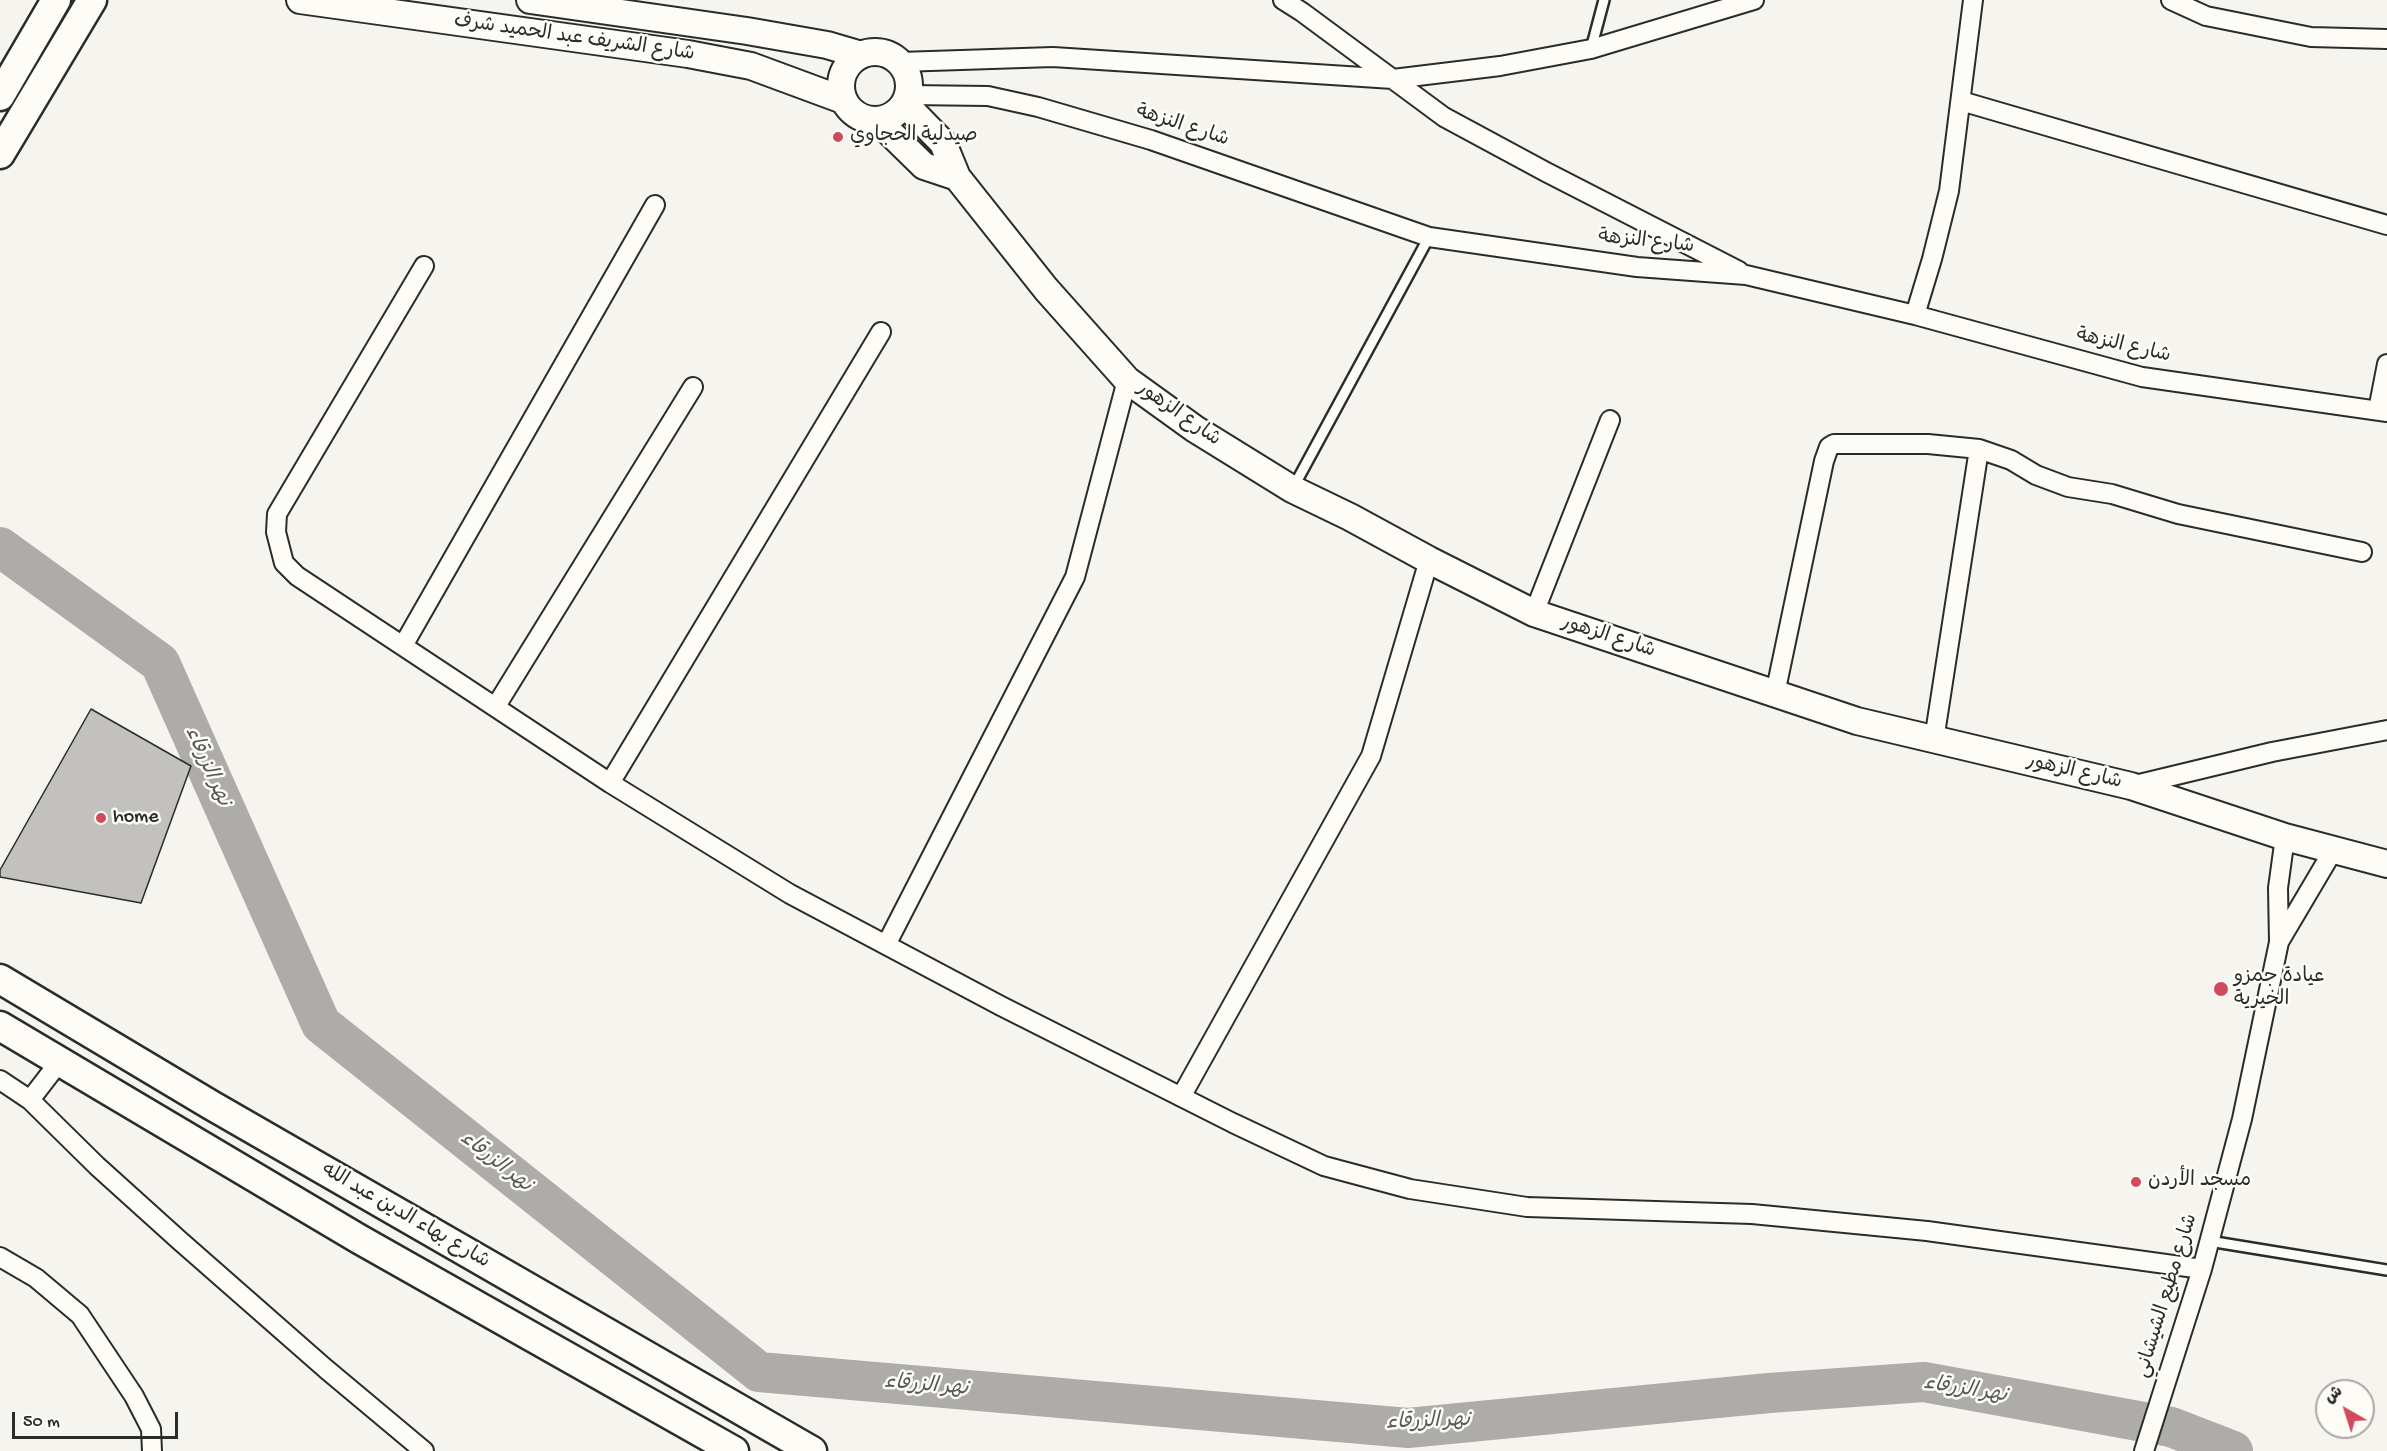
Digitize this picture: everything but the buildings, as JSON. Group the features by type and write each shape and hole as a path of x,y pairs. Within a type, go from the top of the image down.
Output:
{"main road":[{"path":"0,96 56,0"},
{"path":"0,154 92,0"},
{"name":"شارع الشريف عبد الحميد شرف","path":"300,0 699,56 751,66 843,100"},
{"name":"شارع الشريف عبد الحميد شرف","path":"530,0 747,31 827,45 861,55"},
{"path":"878,121 898,113 907,100 910,83 907,72 900,62 882,52 861,55 852,60 842,79 843,100 857,116 878,121 924,166 957,177"},
{"name":"شارع الزهور","path":"907,100 944,143 957,177 1046,289 1127,380 1195,429 1292,489 1350,517 1429,560 1534,613 1857,721 2131,786 2285,837 2387,864"},
{"name":"شارع بهاء الدين عبد الله","path":"0,979 211,1105 812,1451"},
{"name":"شارع بهاء الدين عبد الله","path":"0,1026 359,1239 734,1451"}],"street":[{"path":"1283,0 1444,117 1746,275"},
{"path":"900,62 1053,57 1394,79 1500,66 1592,49 1754,0"},
{"path":"1916,315 1949,191 1973,0"},
{"path":"2171,0 2206,16 2311,37 2387,39"},
{"name":"شارع النزهة","path":"907,100 988,96 1038,107 1151,140 1429,237 1637,267 1746,275 1916,315 2142,377 2382,411"},
{"path":"1961,101 2387,225"},
{"path":"404,644 655,205"},
{"path":"424,266 277,514 276,532 284,562 297,576 404,644 610,783 790,894 1000,1006 1324,1166 1410,1190 1527,1207 1752,1214 1927,1231 2202,1269"},
{"path":"610,783 881,332"},
{"path":"2382,411 2387,364"},
{"path":"886,945 1075,577 1127,380"},
{"path":"496,706 693,387"},
{"path":"1534,613 1610,420"},
{"path":"1775,694 1824,461 1830,447 1834,444 1845,442 1928,444 1979,449 2011,460 2036,476 2068,487 2112,494 2178,514 2362,552"},
{"path":"1934,740 1979,449"},
{"path":"1181,1097 1371,756 1429,560"},
{"path":"2131,786 2272,752 2387,730"},
{"name":"شارع مطيع الشيشاني","path":"2144,1451 2195,1293 2242,1119 2279,942 2278,888 2285,837"},
{"name":"شارع مطيع الشيشاني","path":"2279,942 2334,849"},
{"path":"30,1100 60,1061"},
{"path":"0,1080 30,1100 188,1248 424,1451"},
{"path":"0,1257 36,1278 80,1315 134,1396 152,1429 152,1451"}],"lane":[{"path":"1592,49 1604,0"},
{"path":"1292,489 1429,237"},
{"path":"2209,1241 2387,1270"}],"waterway":[{"name":"نهر الزرقاء","path":"0,547 160,663 321,1024 759,1372 1408,1428 1769,1393 1924,1382 2171,1427 2233,1451"}],"place":[{"name":"صيدلية الحجاوي","path":"838,137"},
{"name":"home","path":"101,818"},
{"name":"عيادة جمزو الخيرية","path":"2221,989"},
{"name":"مسجد الأردن","path":"2136,1182"}]}
